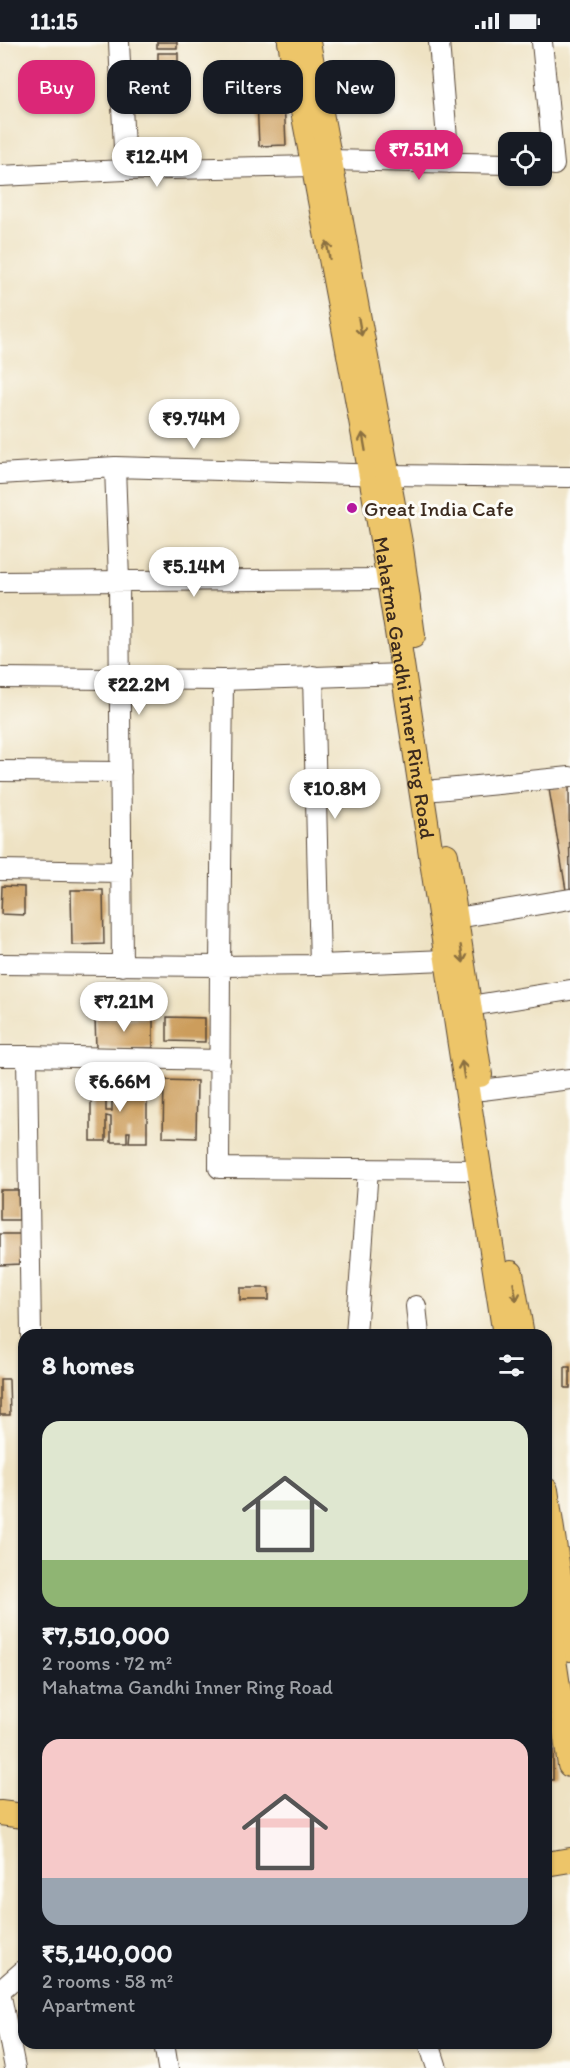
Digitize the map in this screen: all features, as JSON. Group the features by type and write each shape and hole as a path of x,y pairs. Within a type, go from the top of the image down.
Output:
{"main road":[{"name":"Mahatma Gandhi Inner Ring Road","path":"290,42 321,163 378,474 402,560 482,1090 521,1329"},
{"name":"Mahatma Gandhi Inner Ring Road","path":"308,42 321,163"},
{"name":"Mahatma Gandhi Inner Ring Road","path":"378,474 387,579 503,1329"},
{"path":"552,1530 570,1648"},
{"path":"552,1646 570,1765"},
{"path":"0,1813 18,1815"},
{"path":"552,1863 570,1860"}],"street":[{"path":"119,42 125,170"},
{"path":"439,42 449,163"},
{"path":"542,42 555,165"},
{"path":"0,176 321,163 498,164"},
{"path":"115,467 119,580 122,966"},
{"path":"0,474 115,467 570,477"},
{"path":"0,582 387,579"},
{"path":"0,678 223,680 403,674"},
{"path":"313,676 320,965"},
{"path":"223,680 219,1168 478,1170"},
{"path":"0,771 121,772"},
{"path":"436,790 570,777"},
{"path":"0,870 122,872"},
{"path":"457,918 570,899"},
{"path":"0,964 220,966 446,960"},
{"path":"470,1006 570,990"},
{"path":"0,1056 220,1059"},
{"path":"27,1056 31,1329"},
{"path":"482,1090 570,1079"},
{"path":"356,1329 368,1169"},
{"path":"417,1306 419,1329"},
{"path":"15,2068 0,1991 18,1975"},
{"path":"165,2049 168,2068"},
{"path":"431,2049 437,2068"}],"building":[{"path":"157,42 177,42 177,48 157,48"},
{"path":"158,53 178,53 178,60 158,60"},
{"path":"258,114 285,114 286,145 259,146"},
{"path":"569,786 570,889 566,890 549,789"},
{"path":"2,886 24,887 24,915 1,914"},
{"path":"71,890 103,890 104,944 72,945"},
{"path":"167,1017 205,1018 205,1042 167,1041"},
{"path":"95,1018 153,1018 153,1048 96,1048"},
{"path":"164,1080 197,1081 196,1138 163,1137"},
{"path":"91,1085 106,1085 106,1111 112,1111 112,1085 128,1085 130,1089 130,1085 147,1085 147,1142 129,1142 130,1132 127,1132 127,1142 111,1142 111,1117 106,1116 106,1141 91,1141"},
{"path":"0,1190 18,1190 19,1220 0,1220"},
{"path":"0,1234 21,1234 21,1264 0,1265"},
{"path":"240,1288 269,1288 269,1300 240,1300"},
{"path":"565,1367 570,1367 570,1388 565,1388"},
{"path":"0,1379 9,1379 10,1415 0,1415"},
{"path":"552,1750 553,1750 552,1780"}],"place":[{"name":"Great India Cafe","path":"352,508"}]}
